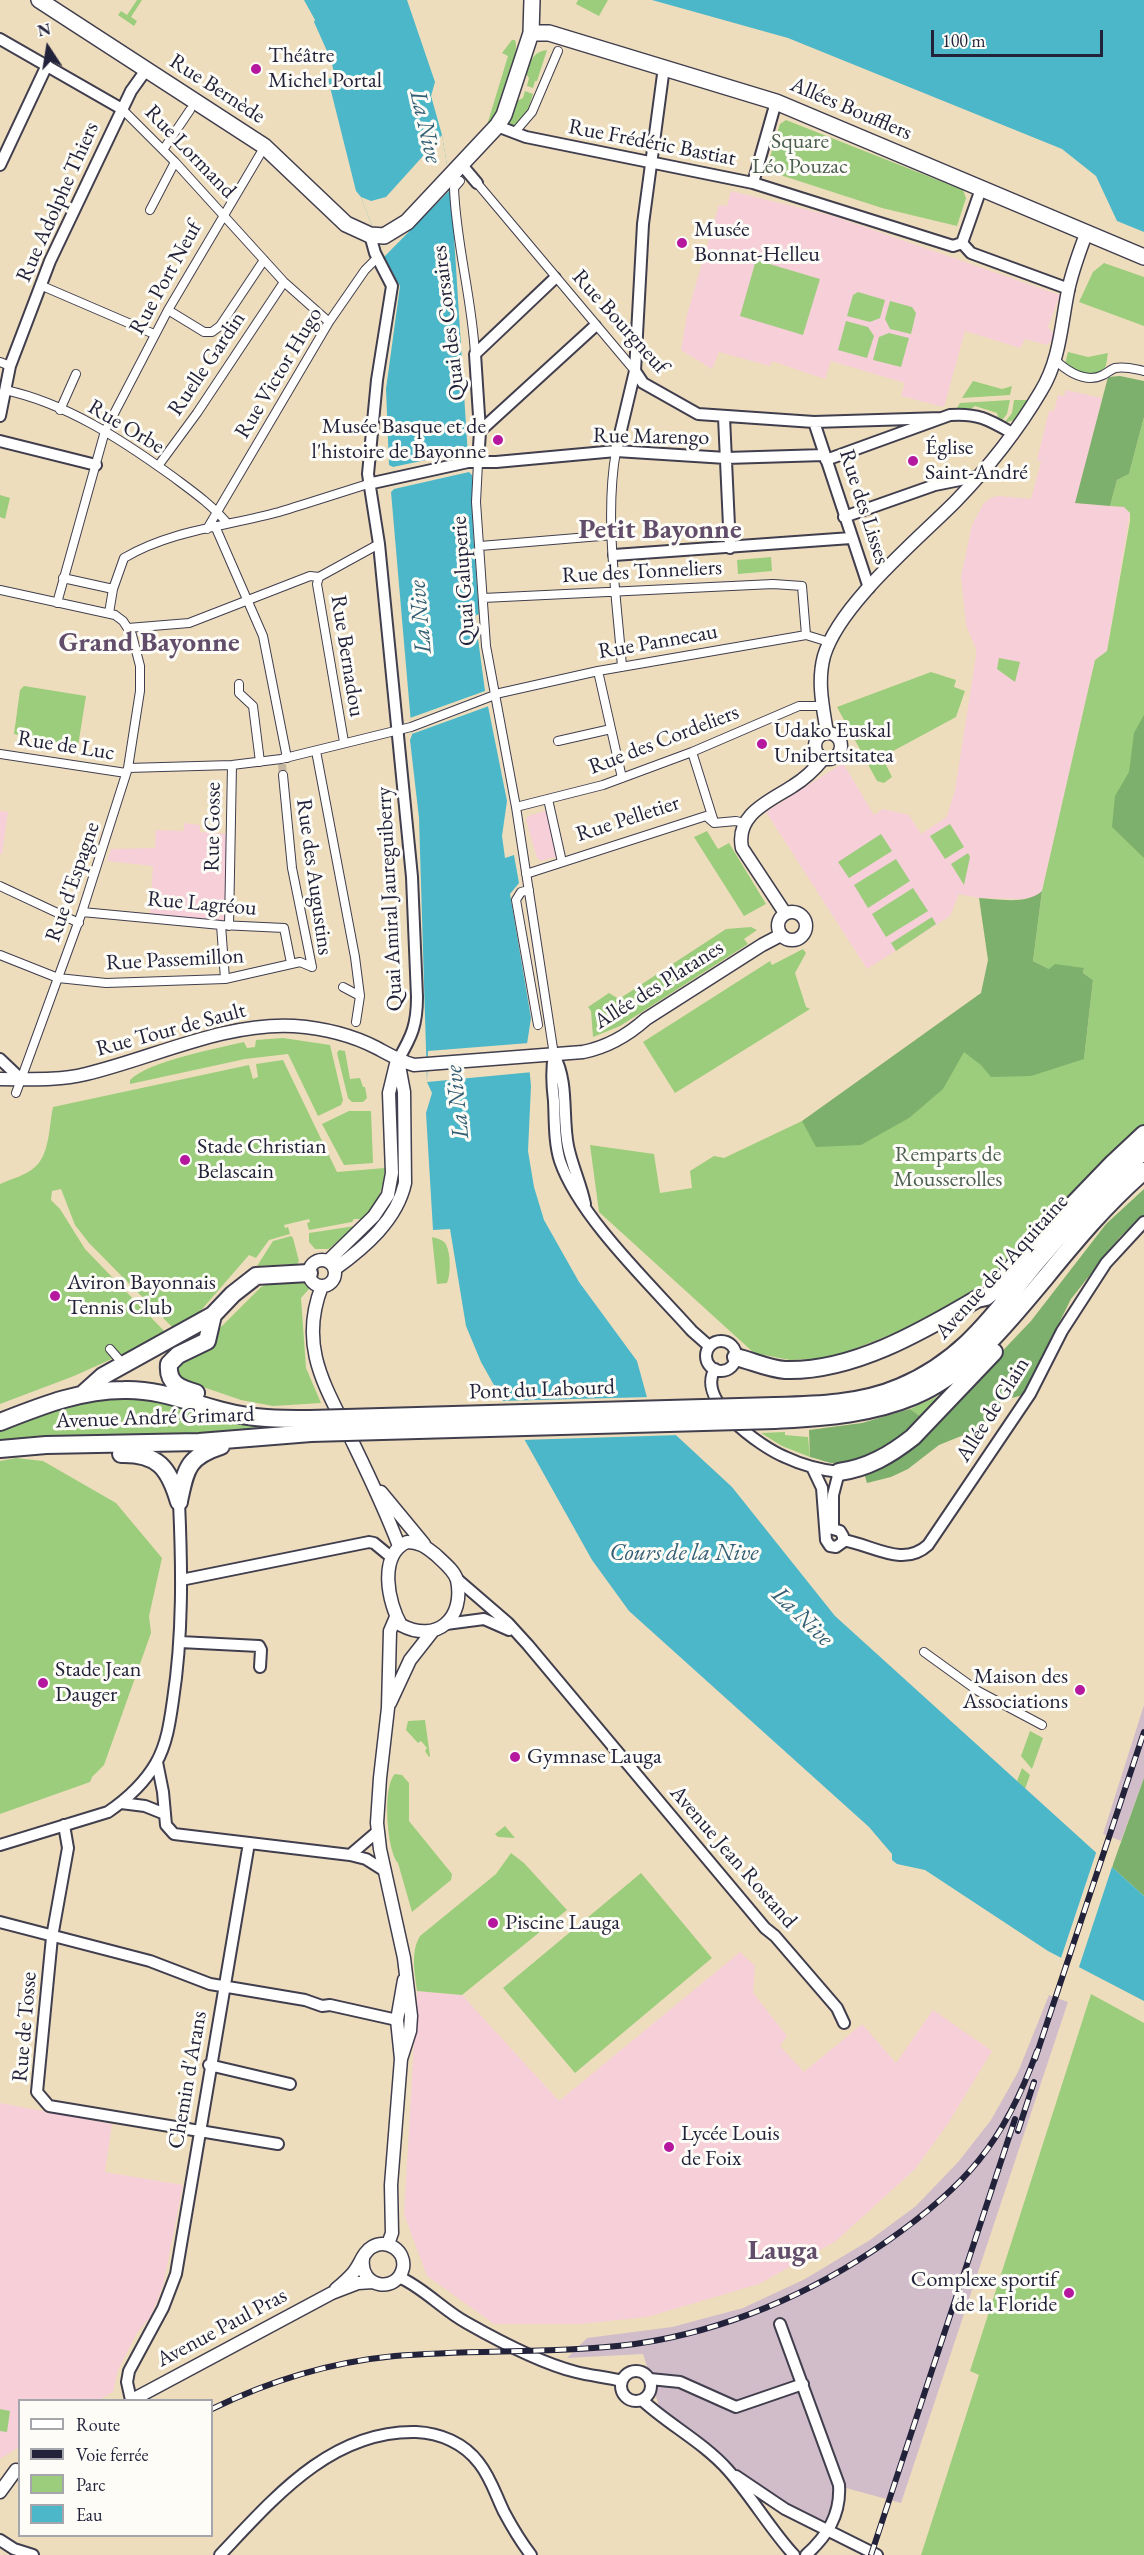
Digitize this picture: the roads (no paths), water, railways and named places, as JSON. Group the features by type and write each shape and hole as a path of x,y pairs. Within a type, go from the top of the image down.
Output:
{"main road":[{"name":"Rue Bernède","path":"39,0 266,144 345,224 373,236"},
{"path":"373,236 384,236 400,227 454,180 461,164 497,126 504,115 531,33 532,0"},
{"name":"Allées Boufflers","path":"531,33 549,33 776,102 1144,257"},
{"path":"977,1299 1034,1248 1113,1163 1144,1134"},
{"name":"Avenue de l'Aquitaine","path":"775,1413 864,1398 898,1388 919,1378 955,1355 973,1340 1004,1306 1036,1263 1102,1190 1144,1152"},
{"name":"Avenue de l'Aquitaine","path":"775,1413 850,1414 878,1409 916,1396 955,1372 1004,1327 1116,1196 1144,1171"},
{"path":"736,1357 782,1370 810,1369 837,1364 869,1354 977,1299 986,1297 1025,1266 1036,1263"},
{"path":"83,1394 103,1376 213,1315 233,1294 256,1276 309,1273"},
{"path":"839,1472 879,1461 913,1437 998,1348 1015,1326 1026,1300"},
{"path":"213,1315 207,1341 172,1359 168,1371 177,1388 216,1400 223,1411"},
{"name":"Avenue André Grimard","path":"0,1422 56,1400 83,1394 124,1390 160,1394 255,1418 311,1426"},
{"name":"Pont du Labourd","path":"311,1426 775,1413"},
{"name":"Avenue André Grimard","path":"0,1449 46,1445 189,1442 252,1437 311,1426"},
{"path":"178,1502 184,1476 195,1458 205,1451 252,1437"},
{"path":"46,1445 96,1454 136,1454 151,1458 165,1468 178,1502"}],"street":[{"name":"Rue Lormand","path":"0,39 122,109 175,162 284,282 329,322"},
{"path":"514,133 532,112 558,51"},
{"path":"0,165 47,65"},
{"path":"622,667 612,491 616,451 635,371 643,224 664,67"},
{"name":"Rue Adolphe Thiers","path":"0,416 5,390 5,364 84,187 135,83 146,70"},
{"path":"753,183 776,102"},
{"path":"163,150 190,110"},
{"name":"Rue Frédéric Bastiat","path":"497,126 514,133 753,183 953,246 962,243 971,253 1069,289"},
{"name":"Rue Port Neuf","path":"57,603 105,431 154,334 266,144"},
{"path":"150,210 175,162"},
{"name":"Rue Bourgneuf","path":"461,164 643,383 670,400 698,414 724,417 814,422 942,418"},
{"name":"Quai des Corsaires","path":"454,180 454,213 474,333 480,431 473,462"},
{"path":"962,243 981,189"},
{"path":"869,588 980,476 1041,391 1055,360 1069,289 1086,234"},
{"name":"Quai Amiral Jaureguiberry","path":"373,236 377,258 392,286 392,294 377,380 368,484 379,544 412,877 417,1015 413,1034 398,1060"},
{"name":"Rue Victor Hugo","path":"211,528 218,512 329,322 364,270 377,258"},
{"path":"168,310 204,332 212,332 220,326 264,260"},
{"path":"475,354 555,278"},
{"name":"Ruelle Gardin","path":"158,466 197,413 284,282"},
{"path":"40,285 154,334"},
{"path":"480,431 595,326"},
{"path":"1055,360 1069,373 1088,378 1116,368 1128,367 1144,371"},
{"path":"60,410 76,374"},
{"name":"Rue Orbe","path":"5,390 60,410 105,431 158,466 218,512 227,523"},
{"path":"942,418 970,414 986,418 1012,433"},
{"path":"724,417 730,548"},
{"name":"Rue Marengo","path":"368,484 473,462 616,451 726,458 825,457 942,418"},
{"name":"Rue des Lisses","path":"814,422 869,588 843,618 829,642 820,677 827,733"},
{"path":"0,441 96,465"},
{"name":"Quai Galuperie","path":"473,462 491,698 516,807 554,1055"},
{"path":"844,517 935,485 980,476"},
{"path":"109,613 124,558 146,545 278,512 368,484"},
{"path":"211,528 247,600 262,636 270,662 283,760"},
{"path":"480,546 613,535"},
{"path":"614,555 730,548 851,537"},
{"path":"0,590 109,613 123,621 128,628 189,624 310,576 318,577 379,544"},
{"name":"Rue Bernadou","path":"318,577 317,584 344,742"},
{"path":"63,578 114,589"},
{"name":"Rue des Tonneliers","path":"483,598 773,584 802,586 806,635"},
{"name":"Rue d'Espagne","path":"16,1093 79,923 127,770 140,691 139,655 128,628"},
{"name":"Rue Pannecau","path":"316,751 344,742 411,727 500,693 598,671 806,635 829,642"},
{"path":"598,671 622,778"},
{"path":"238,684 237,696 253,706 260,762"},
{"name":"Rue des Cordeliers","path":"516,807 622,778 692,752 799,706 823,706"},
{"path":"558,741 611,729"},
{"path":"744,823 757,808 807,777 824,758 838,754 841,746 835,735 827,733 818,737 815,746 824,758"},
{"path":"316,751 355,957 360,996 356,1022"},
{"name":"Rue de Luc","path":"0,754 127,770 283,760 316,751"},
{"path":"692,752 714,823"},
{"name":"Rue Gosse","path":"225,979 232,765"},
{"name":"Rue des Augustins","path":"283,775 292,868 312,967 300,962 291,963"},
{"path":"548,799 562,862"},
{"name":"Rue Pelletier","path":"526,874 706,816 714,823 736,821 744,823"},
{"name":"Allée des Platanes","path":"428,1065 554,1055 591,1050 610,1044 762,945 781,935 795,940 804,934 806,923 801,914 790,912 785,914 742,848 740,837 744,823"},
{"path":"0,886 79,923"},
{"path":"529,890 521,892 516,900 538,1025"},
{"name":"Rue Lagréou","path":"82,912 225,926 284,928 291,963"},
{"path":"781,935 778,923 785,914"},
{"name":"Rue Passemillon","path":"0,955 58,978 106,983 225,979 247,976 291,963"},
{"path":"343,987 360,996"},
{"name":"Rue Tour de Sault","path":"0,1079 81,1075 218,1036 266,1027 292,1026 330,1032 377,1048 398,1060 414,1065 428,1065"},
{"path":"554,1055 551,1082 560,1160 574,1192 596,1223 692,1331 709,1346"},
{"path":"1,1059 21,1079"},
{"path":"0,1073 1,1059"},
{"path":"322,1286 312,1281 309,1273 315,1262 332,1265 388,1221 402,1198 405,1183 404,1092 398,1060"},
{"name":"Allée de Glain","path":"830,1531 826,1540 833,1547 839,1546 843,1540 900,1556 918,1554 928,1545 1030,1394 1062,1331 1106,1263 1144,1222"},
{"path":"332,1265 333,1281 322,1286 316,1302 313,1323 316,1365 399,1546"},
{"path":"717,1341 727,1342 734,1348 736,1357 729,1369 715,1370 706,1359 709,1346 717,1341"},
{"path":"110,1349 123,1364"},
{"path":"715,1370 711,1382 715,1399 724,1411 765,1447 812,1467 839,1472 833,1495 830,1531 823,1528 822,1488 812,1467"},
{"path":"367,1473 424,1545 451,1569 456,1579 456,1604 446,1624 432,1632 410,1660 388,1708"},
{"path":"0,1845 108,1812 121,1803 145,1779 157,1762 163,1748 170,1717 180,1642 181,1580 178,1502"},
{"path":"181,1580 369,1542 374,1543 391,1557"},
{"path":"424,1545 407,1542 399,1546 391,1557 390,1589 396,1617 402,1625 412,1631 432,1632"},
{"name":"Avenue Jean Rostand","path":"456,1579 508,1623 765,1928 775,1936 837,2008 844,2023"},
{"path":"396,1617 390,1631 388,1708 380,1778 378,1831 400,1934 411,2016 410,2031 401,2059"},
{"name":"Avenue Jean Rostand","path":"446,1624 484,1619 519,1636"},
{"path":"180,1642 259,1646 261,1650 260,1668"},
{"path":"924,1652 978,1691 1042,1725"},
{"path":"157,1762 166,1825 174,1834 350,1854 366,1859 385,1871"},
{"path":"121,1803 145,1806 165,1814"},
{"name":"Rue de Tosse","path":"64,1825 68,1848 52,1937 37,2092 49,2106 278,2144"},
{"path":"350,1854 378,1831"},
{"path":"249,1843 224,1987 305,2000 322,2006 330,2005 397,2020"},
{"name":"Chemin d'Arans","path":"0,1922 150,1960 224,1987 176,2274 163,2308 129,2371 127,2382 131,2399"},
{"path":"388,2244 392,2233 391,2176 401,2059 397,2020 405,1972"},
{"path":"210,2065 290,2084"},
{"path":"388,2244 394,2247 402,2258 402,2271 399,2277 387,2284 373,2282 364,2272 363,2259 370,2248 388,2244"},
{"name":"Avenue Paul Pras","path":"332,2293 363,2259"},
{"path":"399,2277 413,2284 468,2324 525,2351 578,2373 622,2380"},
{"name":"Avenue Paul Pras","path":"133,2399 332,2293 358,2283 373,2282"},
{"path":"780,2324 839,2485 838,2511 827,2531 806,2555"},
{"path":"650,2379 650,2391 642,2400 636,2401 626,2397 621,2386 622,2380 628,2373 638,2371 650,2379 680,2382 736,2407 803,2384"},
{"path":"642,2400 701,2444 729,2471 794,2555"},
{"path":"220,2555 259,2514 318,2461 361,2440 399,2432 429,2432 447,2438 462,2447 479,2462 509,2522 531,2555"},
{"path":"0,2476 18,2469"},
{"path":"0,2492 18,2469"},
{"path":"729,2471 785,2509 877,2555"},
{"path":"0,2540 14,2549 33,2555"}],"water":[{"name":"Cours de la Nive","path":"304,0 407,0 435,82 431,96 442,135 451,189 469,472 472,475 479,614 475,616 485,691 507,801 502,836 505,858 514,855 519,883 510,894 531,1018 527,1044 531,1086 528,1151 534,1187 544,1220 579,1282 637,1361 651,1412 732,1487 835,1616 1144,1896 1144,2001 1048,1951 925,1870 897,1864 892,1860 892,1854 869,1827 629,1611 592,1560 481,1362 466,1326 450,1229 433,1230 426,1113 432,1093 427,1082 419,818 410,740 412,735 391,492 394,489 393,467 389,465 386,389 400,286 384,257 361,197 356,191 328,79 335,77 331,60 315,20"},
{"path":"652,0 1144,0 1144,232 1117,221 1096,176 1062,149 788,38"}],"tunnel":[{"path":"282,764 283,775"}],"railway":[{"path":"1035,2059 1144,1732"},
{"path":"213,2409 301,2374 348,2363 425,2354 575,2349 635,2344 702,2330 766,2308 857,2261 914,2222 960,2182 996,2137 1011,2112 1037,2051"},
{"path":"1018,2131 1034,2082"},
{"path":"871,2555 1015,2119"}],"place":[{"name":"Théâtre Michel Portal","path":"256,69"},
{"name":"Musée Bonnat-Helleu","path":"682,243"},
{"name":"Musée Basque et de l'histoire de Bayonne","path":"498,440"},
{"name":"Église Saint-André","path":"913,461"},
{"name":"Udako Euskal Unibertsitatea","path":"762,744"},
{"name":"Stade Christian Belascain","path":"185,1160"},
{"name":"Aviron Bayonnais Tennis Club","path":"55,1296"},
{"name":"Stade Jean Dauger","path":"43,1683"},
{"name":"Maison des Associations","path":"1080,1690"},
{"name":"Gymnase Lauga","path":"515,1757"},
{"name":"Piscine Lauga","path":"493,1923"},
{"name":"Lycée Louis de Foix","path":"669,2147"},
{"name":"Complexe sportif de la Floride","path":"1069,2293"}],"district":[{"name":"Petit Bayonne","path":"660,530"},
{"name":"Grand Bayonne","path":"149,643"},
{"name":"Lauga","path":"783,2251"}],"water label":[{"name":"La Nive","path":"425,127"},
{"name":"La Nive","path":"421,617"},
{"name":"La Nive","path":"458,1102"},
{"name":"La Nive","path":"802,1617"}],"park label":[{"name":"Square Léo Pouzac","path":"800,154"},
{"name":"Remparts de Mousserolles","path":"948,1168"}]}
